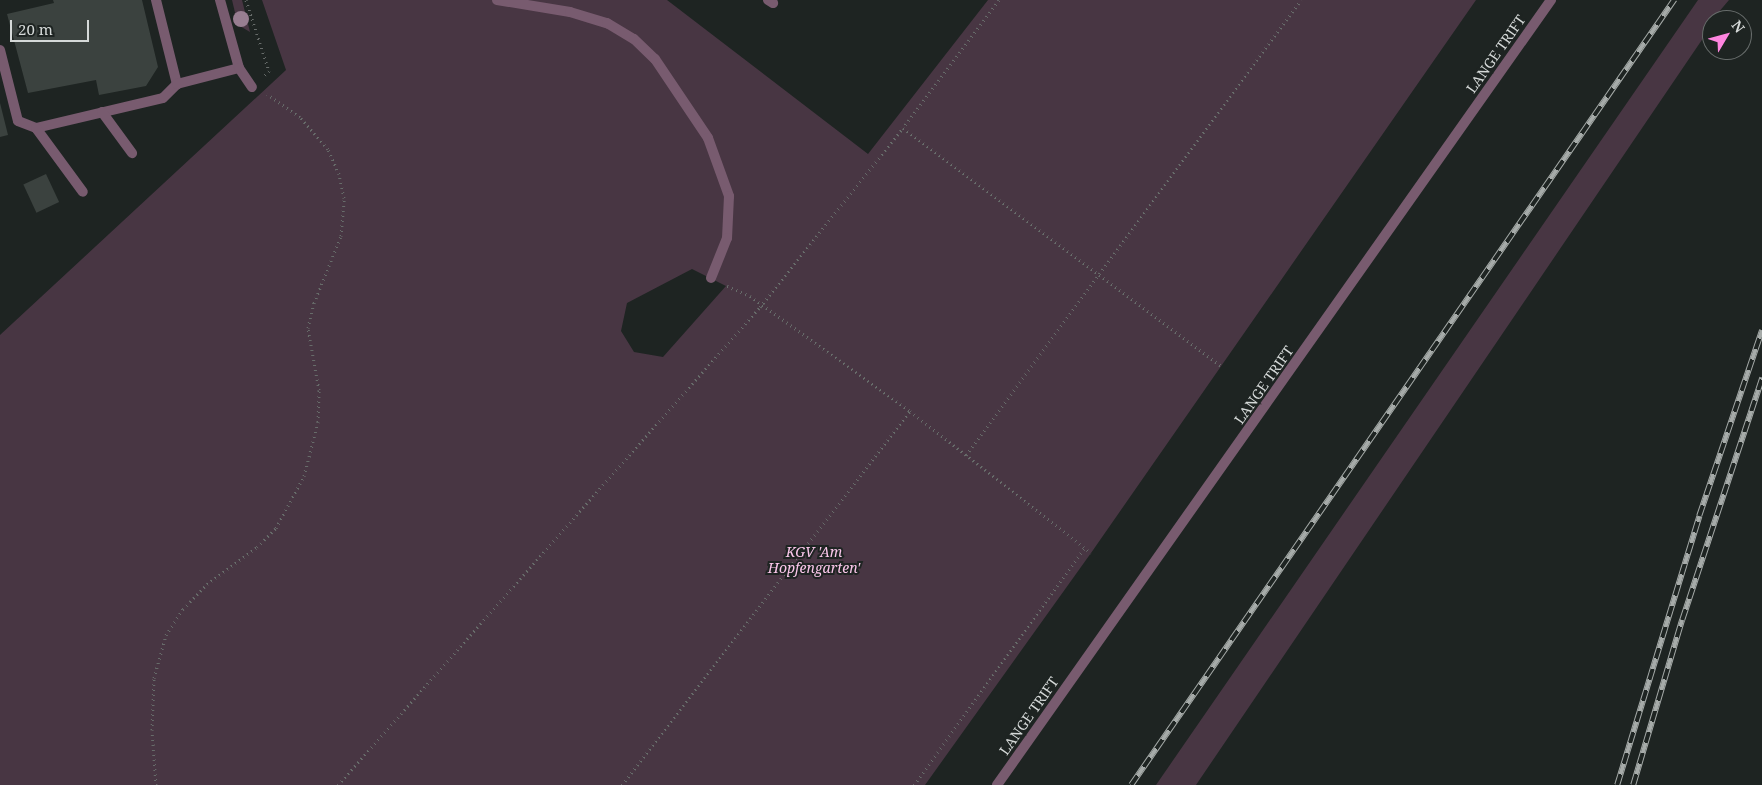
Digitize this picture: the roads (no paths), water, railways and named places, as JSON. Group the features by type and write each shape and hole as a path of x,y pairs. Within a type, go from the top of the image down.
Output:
{"street":[{"path":"156,0 177,84"},
{"path":"220,0 239,68 252,87"},
{"path":"497,0 570,12 608,23 634,39 655,59 708,138 724,178 730,224 723,252 711,278"},
{"name":"LANGE TRIFT","path":"997,785 1551,0"},
{"path":"0,50 18,121 36,128 82,192"},
{"path":"36,128 163,98 177,84 239,68"},
{"path":"102,112 132,153"}],"railway":[{"path":"1131,785 1674,0"},
{"path":"1617,785 1699,516 1762,330"},
{"path":"1633,785 1682,620 1762,378"}],"park label":[{"name":"KGV 'Am Hopfengarten'","path":"814,560"}]}
